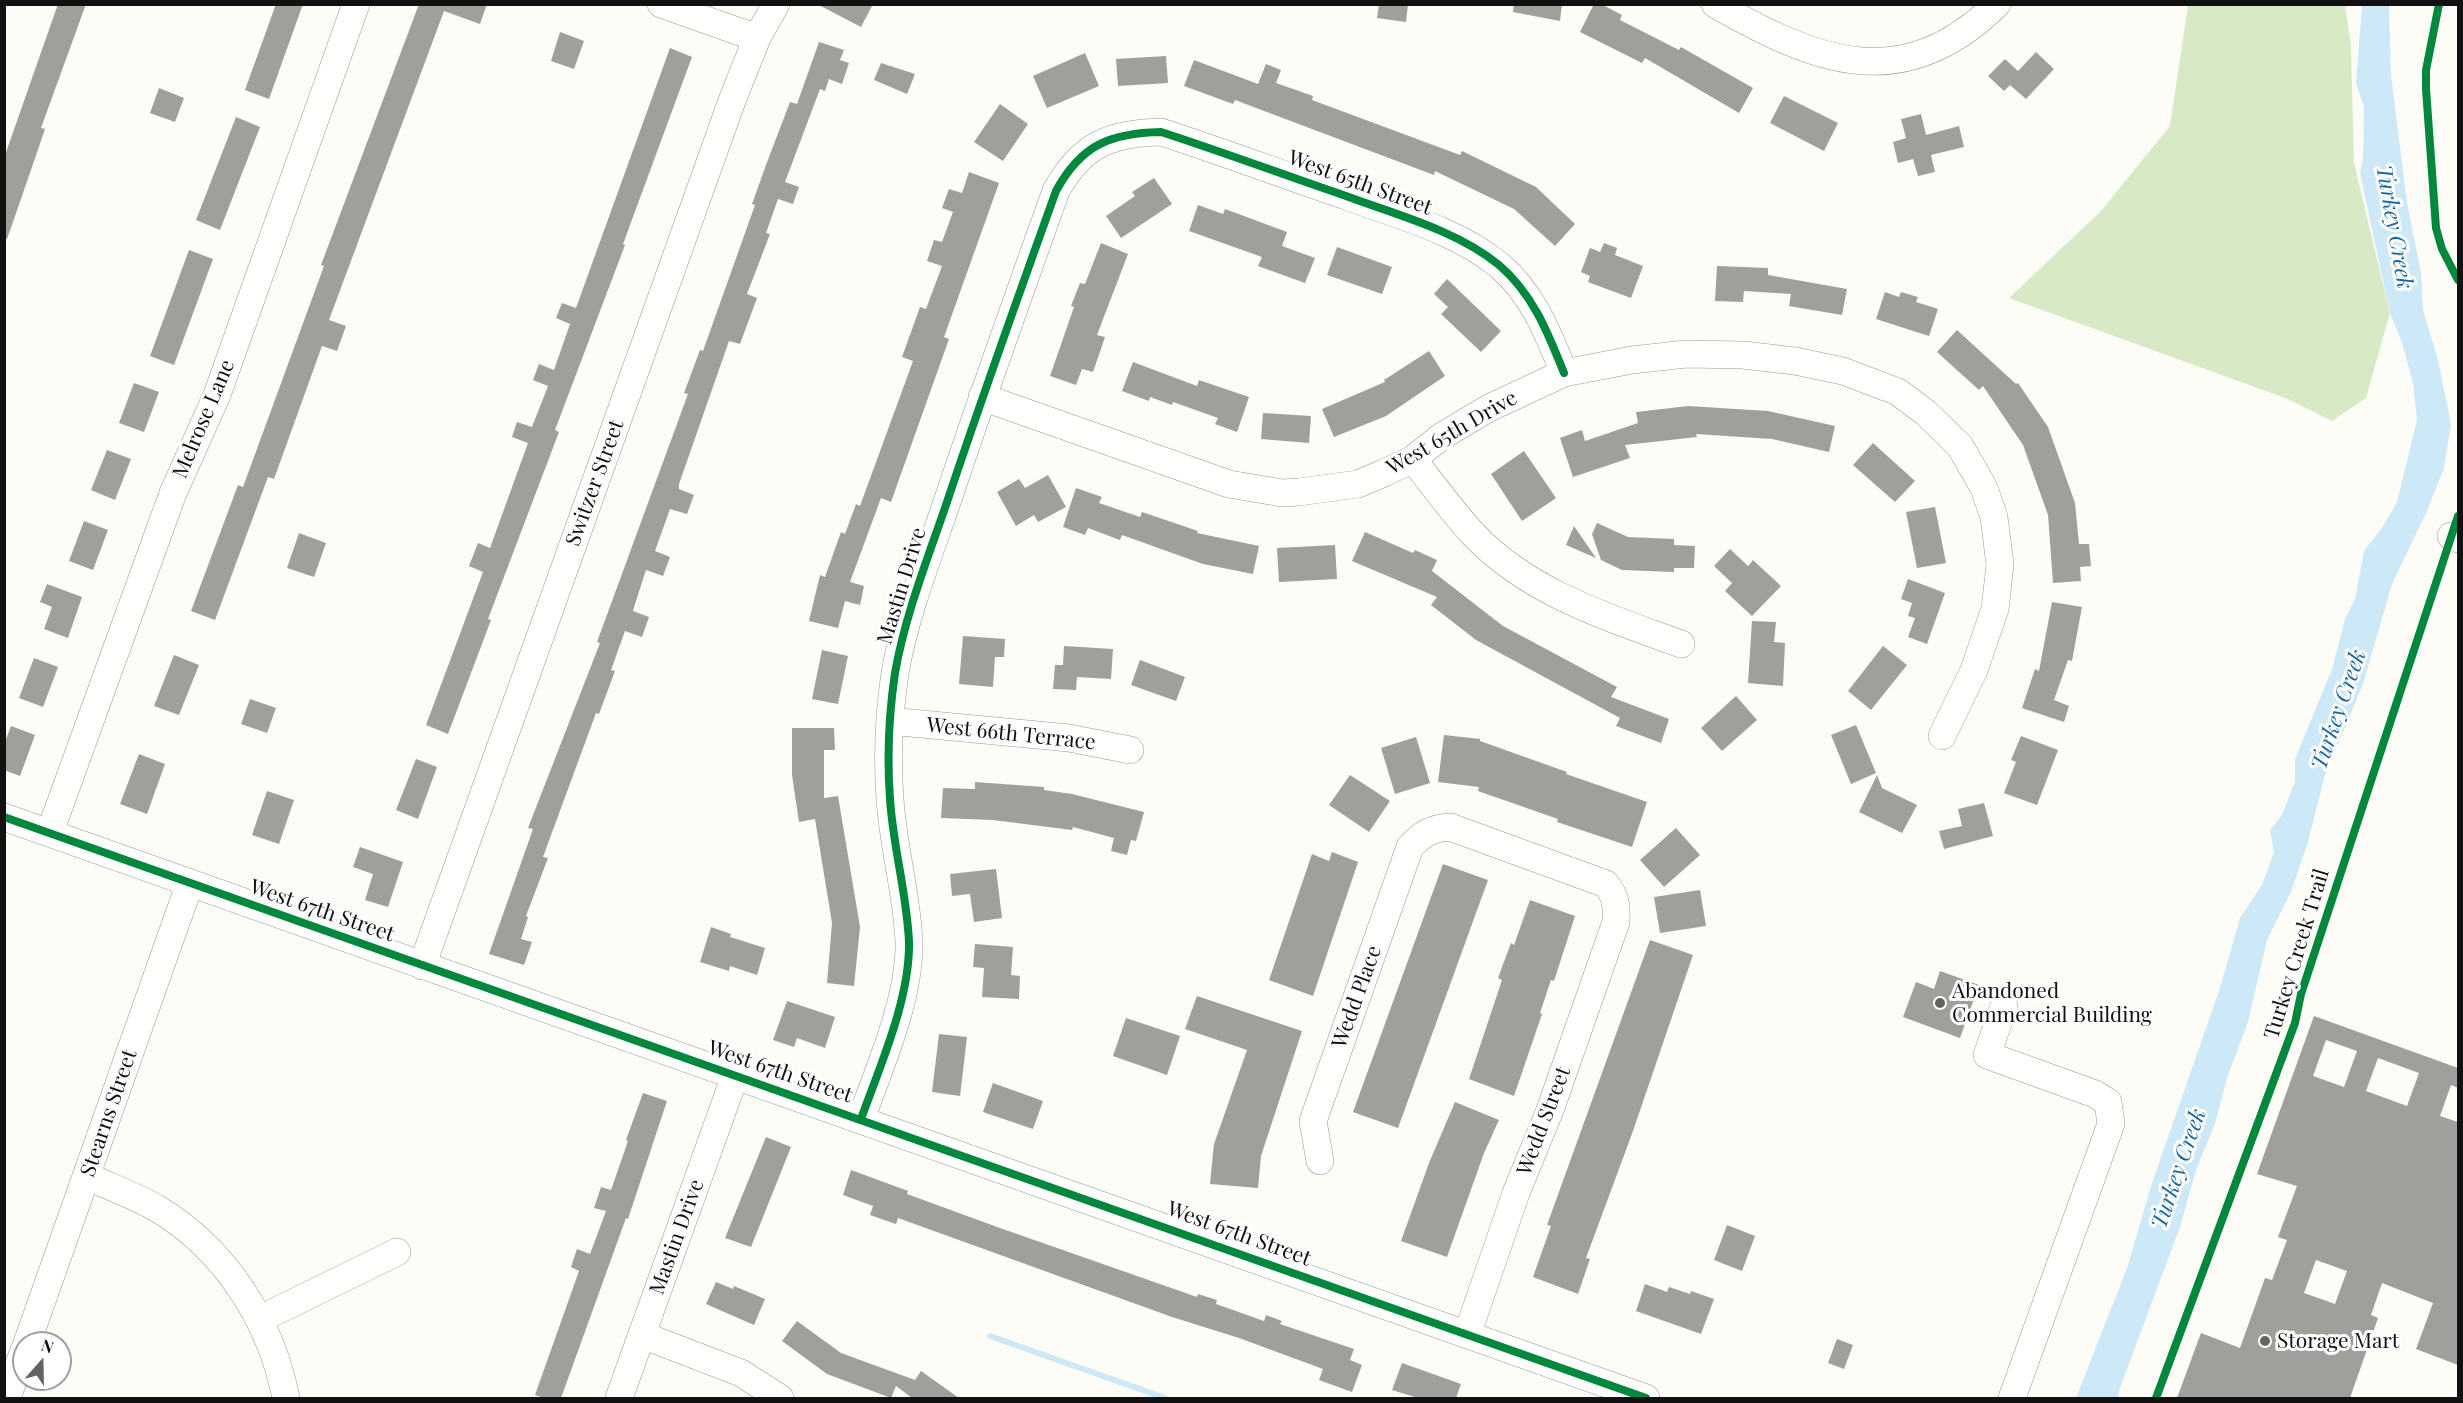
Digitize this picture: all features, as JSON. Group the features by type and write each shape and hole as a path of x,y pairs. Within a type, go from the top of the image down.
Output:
{"street":[{"name":"Melrose Lane","path":"50,832 173,493 217,395 356,4"},
{"path":"662,4 757,38"},
{"name":"Switzer Street","path":"423,966 713,154 757,38 776,4"},
{"path":"1715,4 1784,42 1821,55 1858,62 1895,61 1925,54 1978,23 1997,4"},
{"name":"West 65th Street","path":"1083,156 1108,139 1131,133 1161,132 1416,221 1472,246 1500,266 1523,291 1542,319 1564,373"},
{"name":"Mastin Drive","path":"861,1119 902,1000 907,977 909,943 890,799 890,721 896,673 907,624 982,397 1056,191 1064,176 1083,156"},
{"name":"West 65th Drive","path":"982,397 1246,488 1282,493 1337,488 1366,480 1413,459 1443,436 1489,408 1564,373 1632,360 1686,354 1743,355 1844,371 1898,393 1935,421 1960,446 1984,488 1994,517 2000,565 1995,609 1974,670 1942,736"},
{"path":"1413,459 1474,535 1512,567 1547,591 1591,611 1681,644"},
{"name":"West 66th Terrace","path":"890,721 1069,738 1130,750"},
{"name":"West 67th Street","path":"4,817 1646,1398"},
{"name":"Wedd Street","path":"1419,837 1434,828 1450,827 1606,884 1614,894 1617,905 1616,922 1550,1110 1516,1193 1467,1335"},
{"name":"Wedd Place","path":"1320,1161 1312,1122 1410,847 1419,837"},
{"name":"Stearns Street","path":"31,1331 190,883"},
{"path":"2004,1006 1987,1055 2095,1094 2108,1102 2111,1124 2012,1398"},
{"name":"Mastin Drive","path":"619,1398 735,1076"},
{"path":"87,1176 158,1209 192,1234 225,1267 260,1319 271,1344 286,1398"},
{"path":"260,1319 397,1252"},
{"path":"642,1335 741,1373 780,1398"}],"green space":[{"path":"2188,5 2345,5 2351,46 2354,163 2390,313 2366,398 2332,421 2288,399 2009,298 2100,212 2170,126"}],"water":[{"name":"Turkey Creek","path":"2362,5 2389,5 2391,75 2407,203 2421,273 2423,310 2438,360 2451,424 2444,468 2427,511 2392,584 2363,684 2325,775 2308,842 2291,892 2267,940 2248,1022 2227,1078 2215,1124 2196,1170 2180,1227 2118,1398 2076,1398 2127,1268 2152,1183 2219,991 2240,918 2262,885 2274,852 2270,830 2282,815 2295,782 2295,759 2332,669 2345,619 2355,599 2364,551 2382,528 2397,502 2417,420 2413,383 2402,343 2390,313 2360,173 2363,159 2364,107 2356,83"}],"building":[{"path":"58,4 86,4 41,128 45,129 7,239 4,239 4,158"},
{"path":"276,4 303,4 269,99 245,90"},
{"path":"419,4 487,4 480,24 444,11 329,320 346,326 337,351 322,346 274,479 268,477 215,620 191,611 238,485 243,487 324,266 321,265"},
{"path":"817,4 873,4 861,27"},
{"path":"1379,4 1408,4 1406,22 1377,18"},
{"path":"1514,4 1562,4 1560,21 1513,12"},
{"path":"1594,4 1601,4 1622,15 1620,20 1679,50 1681,47 1753,88 1739,113 1645,58 1642,63 1580,32"},
{"path":"560,32 584,41 574,69 551,61"},
{"path":"819,42 844,50 840,60 849,63 842,84 829,79 825,91 820,89 785,182 799,187 793,204 778,199 766,233 770,234 747,294 757,298 740,344 729,341 679,484 679,489 694,495 687,514 670,509 655,551 670,557 663,576 646,570 633,611 649,617 642,637 625,631 611,670 615,671 599,714 596,713 543,857 548,858 526,916 528,917 521,939 532,942 524,965 489,954 533,829 528,828 600,643 597,642 688,394 684,393 700,350 703,351 755,205 752,204 766,165 790,102 797,104"},
{"path":"670,48 692,57 623,244 625,245 555,430 559,432 488,619 491,620 448,734 426,725 483,572 469,566 478,543 490,548 528,443 512,437 517,422 532,427 548,386 533,380 539,364 554,370 570,324 556,318 562,303 576,308"},
{"path":"2036,52 2054,69 2026,99 2010,85 2004,91 1988,76 2005,59 2018,71"},
{"path":"1085,53 1099,86 1047,108 1033,76"},
{"path":"1166,56 1168,83 1118,86 1116,59"},
{"path":"1194,60 1258,84 1266,64 1281,70 1276,83 1313,96 1312,100 1460,155 1462,151 1536,187 1575,224 1555,246 1514,209 1435,171 1434,175 1235,100 1233,104 1184,86"},
{"path":"881,63 915,74 907,94 874,80"},
{"path":"159,88 184,98 175,122 150,113"},
{"path":"1784,96 1838,123 1824,151 1770,123"},
{"path":"1000,104 1028,124 1003,161 974,142"},
{"path":"1921,114 1926,135 1959,126 1964,147 1931,155 1935,172 1918,176 1913,159 1898,163 1893,142 1906,138 1901,119"},
{"path":"236,117 260,127 220,230 196,220"},
{"path":"969,172 999,183 944,337 949,339 891,502 881,498 850,582 864,586 860,605 845,601 838,628 809,621 820,575 825,577 841,532 845,534 856,504 860,506 913,361 902,357 920,307 926,309 942,266 927,261 934,240 942,242 953,212 942,208 949,189 962,193"},
{"path":"1154,178 1172,204 1121,238 1106,216 1135,196 1132,192"},
{"path":"1198,205 1223,214 1225,209 1287,232 1282,246 1315,258 1305,283 1258,266 1262,257 1189,231"},
{"path":"1101,243 1128,254 1097,335 1105,337 1093,372 1082,369 1076,385 1050,376 1074,307 1071,306 1080,283 1085,284"},
{"path":"1604,243 1617,248 1615,255 1643,266 1631,298 1588,282 1590,276 1581,272 1590,248 1600,252"},
{"path":"1337,247 1392,267 1382,294 1327,275"},
{"path":"189,250 213,259 174,365 150,356"},
{"path":"1717,266 1768,268 1768,275 1847,289 1842,315 1789,306 1791,294 1744,291 1743,302 1715,301"},
{"path":"1447,279 1501,331 1481,352 1441,314 1448,307 1434,294"},
{"path":"1885,292 1899,297 1901,292 1918,297 1916,302 1938,309 1929,336 1876,319"},
{"path":"1957,330 2016,384 2018,383 2048,427 2075,503 2079,544 2089,544 2091,566 2080,567 2081,581 2053,583 2048,515 2023,445 1983,386 1979,390 1937,352"},
{"path":"1429,351 1445,376 1386,416 1334,437 1322,409 1385,382 1384,380"},
{"path":"1133,362 1197,386 1199,380 1249,397 1237,432 1215,424 1218,418 1173,402 1172,405 1150,397 1149,401 1122,391"},
{"path":"134,383 159,392 144,432 119,423"},
{"path":"1688,406 1768,411 1835,426 1829,452 1772,439 1696,434 1697,437 1625,445 1630,458 1573,477 1560,438 1582,430 1585,441 1638,423 1636,412"},
{"path":"1263,413 1311,416 1309,443 1261,439"},
{"path":"1873,443 1915,481 1895,502 1853,465"},
{"path":"107,450 131,459 115,500 91,490"},
{"path":"1524,451 1556,498 1522,521 1491,474"},
{"path":"1048,475 1066,507 1038,522 1034,515 1016,526 997,492 1019,479 1025,488"},
{"path":"1076,488 1102,497 1099,503 1140,517 1142,512 1198,531 1197,533 1259,546 1253,574 1203,564 1122,535 1120,540 1088,528 1085,535 1063,527"},
{"path":"1935,507 1946,563 1917,568 1906,512"},
{"path":"84,521 108,530 93,570 69,561"},
{"path":"1597,523 1628,537 1674,539 1674,545 1695,546 1694,568 1674,568 1674,572 1622,570 1601,560 1592,534"},
{"path":"1574,526 1596,558 1566,545"},
{"path":"1365,532 1413,553 1415,550 1437,560 1432,571 1503,626 1617,687 1611,697 1669,719 1661,743 1616,726 1620,718 1476,640 1431,605 1437,597 1352,561"},
{"path":"299,533 326,543 314,577 287,568"},
{"path":"1335,545 1337,579 1279,582 1277,548"},
{"path":"1730,549 1748,566 1753,560 1781,586 1752,616 1725,591 1732,583 1714,566"},
{"path":"1908,579 1945,593 1927,644 1908,637 1915,618 1908,616 1912,603 1901,599"},
{"path":"47,584 82,597 68,638 44,629 52,607 40,602"},
{"path":"2052,602 2082,607 2072,661 2068,660 2054,700 2069,706 2064,722 2022,708 2035,669 2039,671"},
{"path":"1752,621 1776,622 1774,642 1785,643 1783,686 1748,683"},
{"path":"963,636 1005,639 1004,657 995,657 993,687 959,684"},
{"path":"1064,646 1113,649 1111,679 1077,677 1076,690 1053,689 1055,665 1063,665"},
{"path":"1883,646 1907,665 1871,710 1848,691"},
{"path":"822,650 848,656 838,704 812,699"},
{"path":"174,655 199,665 179,715 154,706"},
{"path":"34,658 58,667 43,707 19,698"},
{"path":"1140,660 1185,677 1176,701 1131,685"},
{"path":"1736,696 1757,720 1722,751 1701,728"},
{"path":"250,699 276,708 267,733 241,724"},
{"path":"1856,725 1876,773 1851,784 1831,735"},
{"path":"11,726 35,735 20,776 4,770 4,744"},
{"path":"792,728 834,728 835,750 824,750 824,798 838,796 860,927 854,986 827,983 832,923 815,819 799,822 792,775"},
{"path":"1444,735 1480,739 1480,741 1567,772 1566,774 1647,802 1632,847 1557,822 1558,819 1478,791 1479,787 1438,782"},
{"path":"2021,736 2058,750 2037,805 2004,793 2016,762 2011,760"},
{"path":"1416,737 1430,783 1395,794 1381,748"},
{"path":"139,754 165,764 147,814 120,804"},
{"path":"416,759 437,767 418,819 396,810"},
{"path":"1350,775 1390,801 1369,832 1329,805"},
{"path":"1877,775 1882,788 1917,805 1902,833 1859,812"},
{"path":"975,782 1044,787 1044,790 1072,794 1144,812 1136,841 1131,840 1127,855 1111,851 1114,838 1073,827 1072,830 993,820 941,818 943,788 975,789"},
{"path":"267,791 294,800 279,844 252,835"},
{"path":"1984,803 1993,836 1944,849 1939,831 1962,826 1958,809"},
{"path":"1676,828 1700,855 1664,887 1640,860"},
{"path":"360,847 403,862 388,907 365,900 373,874 353,867"},
{"path":"1332,852 1358,862 1313,996 1269,980 1312,854 1329,861"},
{"path":"1443,864 1488,880 1398,1128 1353,1112"},
{"path":"996,869 1002,918 974,922 970,894 952,896 950,874"},
{"path":"1700,890 1706,926 1660,933 1654,897"},
{"path":"1530,900 1575,916 1554,981 1551,980 1514,1096 1469,1079 1502,980 1498,978 1511,943 1514,945"},
{"path":"711,927 731,934 730,937 765,948 757,975 730,966 729,971 700,962"},
{"path":"1650,940 1693,955 1633,1131 1586,1258 1590,1259 1578,1294 1533,1277 1551,1226 1547,1225"},
{"path":"975,944 1013,947 1011,975 1020,976 1019,999 982,997 984,968 973,967"},
{"name":"Abandoned Commercial Building","path":"1940,971 1979,985 1960,1038 1903,1017 1916,982 1934,989"},
{"path":"1197,996 1302,1031 1261,1156 1258,1188 1210,1184 1214,1144 1247,1050 1185,1029"},
{"path":"787,1001 835,1017 825,1048 797,1038 794,1047 773,1040"},
{"path":"2314,1016 2458,1068 2458,1088 2451,1085 2440,1116 2458,1122 2458,1365 2416,1349 2433,1303 2382,1283 2371,1315 2378,1318 2350,1398 2177,1398 2201,1333 2240,1348 2265,1278 2272,1280 2287,1240 2278,1237 2297,1186 2257,1174","holes":["2326,1040 2357,1051 2344,1087 2313,1076","2378,1058 2419,1073 2407,1106 2366,1091","2316,1260 2347,1271 2335,1304 2304,1293"]},
{"path":"1126,1018 1180,1036 1167,1075 1113,1056"},
{"path":"939,1034 967,1037 960,1096 932,1092"},
{"path":"993,1083 1043,1101 1033,1129 983,1112"},
{"path":"643,1093 667,1101 628,1219 626,1218 561,1398 544,1398 535,1395 579,1271 571,1267 577,1249 590,1254 606,1211 594,1208 601,1187 611,1190"},
{"path":"1455,1102 1499,1120 1484,1153 1447,1257 1401,1241 1429,1163"},
{"path":"766,1137 791,1147 751,1247 725,1238"},
{"path":"851,1170 908,1191 907,1194 1000,1228 1197,1297 1198,1294 1217,1300 1216,1304 1264,1321 1266,1315 1282,1321 1280,1324 1354,1349 1350,1360 1362,1365 1352,1392 1319,1380 1323,1369 1239,1338 1172,1317 898,1218 896,1224 870,1215 873,1206 843,1195"},
{"path":"1727,1225 1755,1236 1742,1271 1714,1260"},
{"path":"716,1282 733,1289 734,1286 765,1299 754,1325 706,1304"},
{"path":"1645,1284 1667,1292 1669,1287 1690,1294 1691,1291 1714,1299 1701,1334 1636,1311"},
{"path":"797,1321 841,1353 915,1380 921,1371 959,1398 912,1398 896,1386 891,1398 827,1374 782,1341"},
{"path":"1837,1339 1853,1345 1844,1369 1828,1363"},
{"path":"1402,1363 1461,1384 1456,1398 1418,1398 1392,1390"}],"waterway":[{"path":"990,1336 1165,1398"}],"cycle path":[{"path":"2439,4 2426,70 2426,89 2436,228 2442,249 2458,280"},
{"path":"861,1119 899,1009 908,964 908,924 894,835 889,783 890,720 899,651 925,565 1056,191 1076,163 1087,152 1112,139 1127,135 1161,132 1445,233 1482,253 1511,276 1538,315 1564,373"},
{"name":"Turkey Creek Trail","path":"2156,1398 2295,1023 2301,994 2458,516"},
{"path":"4,817 1646,1398"}],"place":[{"name":"Abandoned Commercial Building","path":"1940,1003"},
{"name":"Storage Mart","path":"2265,1341"}]}
